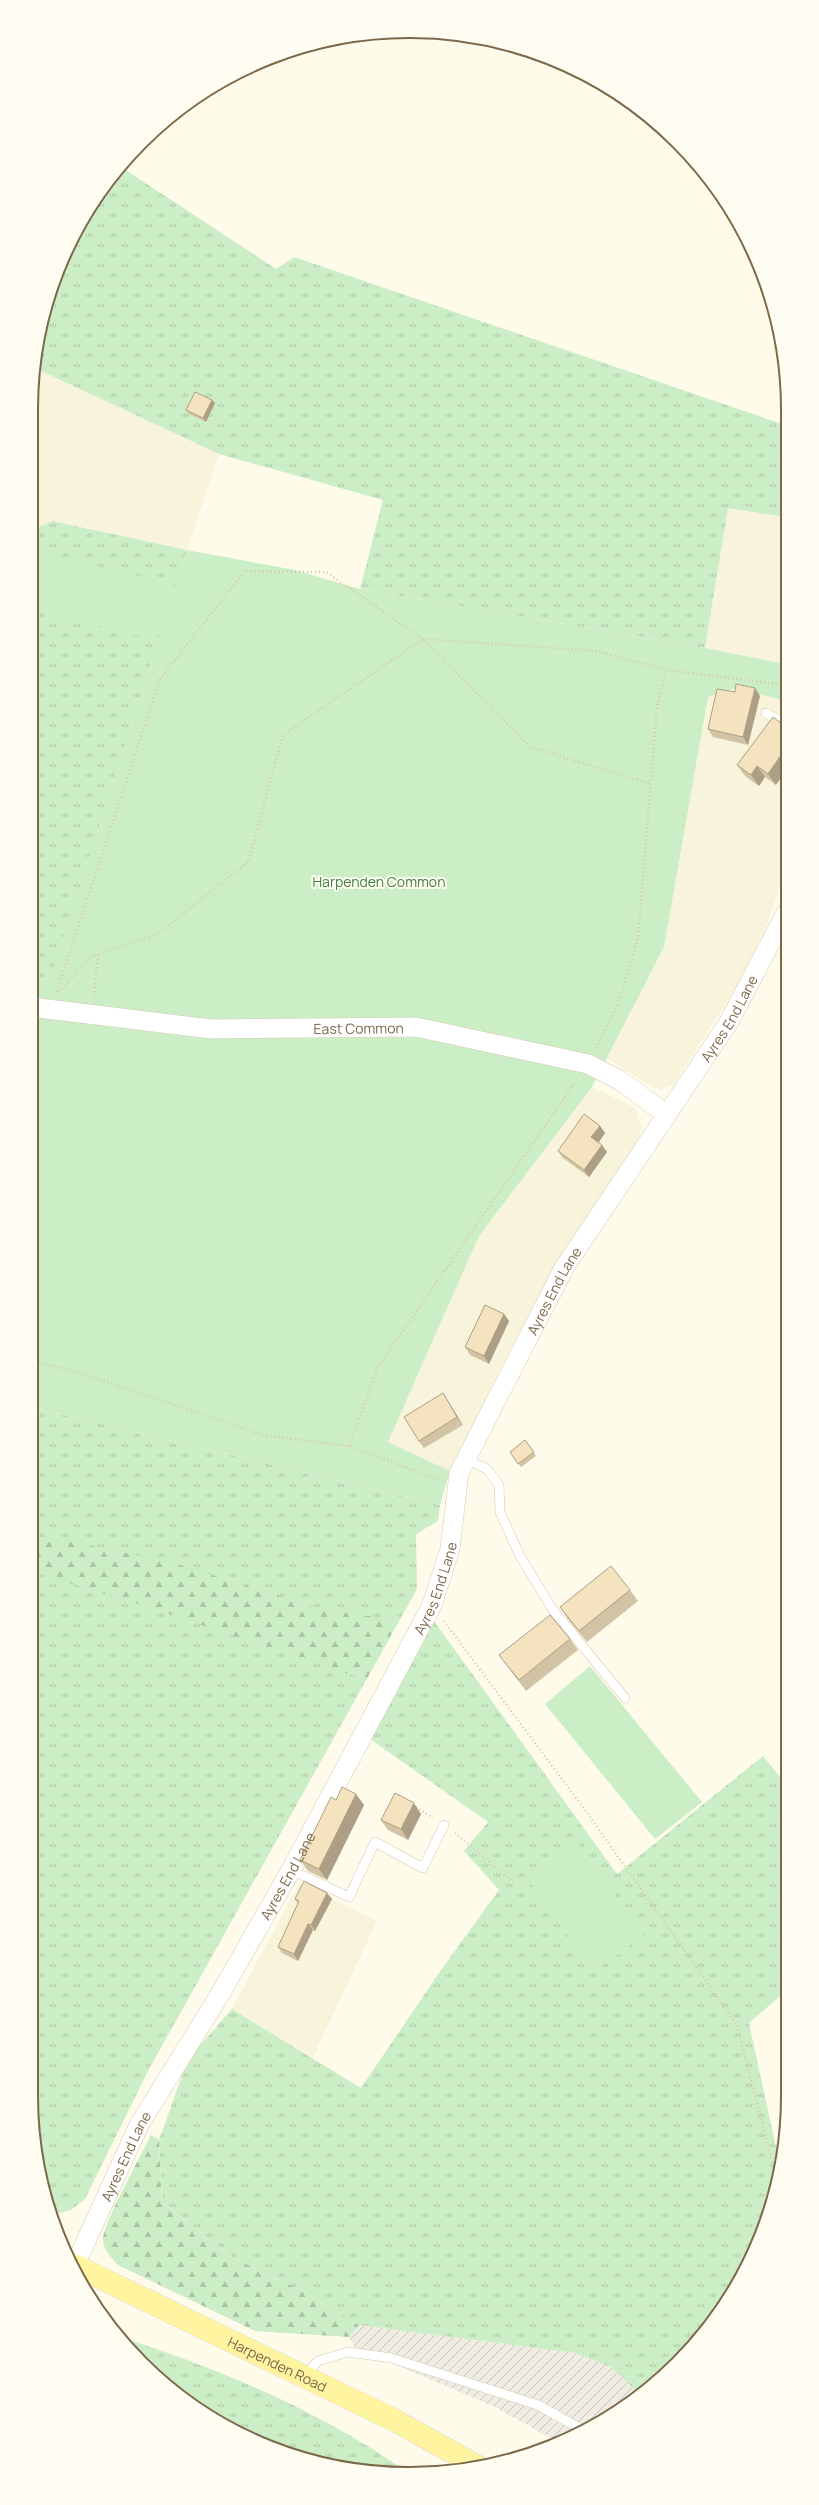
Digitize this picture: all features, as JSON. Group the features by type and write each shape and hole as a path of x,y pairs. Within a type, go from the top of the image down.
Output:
{"main road":[{"name":"Harpenden Road","path":"80,2268 396,2420 470,2462"}],"street":[{"name":"Ayres End Lane","path":"77,2261 139,2125 219,1996 291,1870 432,1605 450,1549 459,1473 564,1268 729,1022 781,923"},
{"name":"East Common","path":"38,1008 211,1029 416,1026 588,1064 620,1081 667,1115"}],"lane":[{"path":"766,713 781,722"},
{"path":"465,1459 487,1469 499,1485 500,1512 520,1556 553,1610 625,1698"},
{"path":"291,1870 349,1897 375,1842 423,1868 444,1825"},
{"path":"305,2375 318,2361 348,2352 391,2358 538,2404 578,2427"}],"path":[{"path":"651,784 530,747 423,639 326,572 245,571 160,679 55,997 90,957 158,934 248,862 283,735 423,639 598,651 666,670 781,684"},
{"path":"349,1446 378,1367 588,1064 617,1006 638,939 657,706 666,670"},
{"path":"92,1014 98,954"},
{"path":"38,1361 104,1380 263,1435 349,1446 458,1486"},
{"path":"432,1605 585,1810 737,2025 774,2169"},
{"path":"415,1806 444,1825 514,1883"}],"shaded area":[{"path":"40,370 219,454 187,550 52,521 38,527 38,410"},
{"path":"728,508 781,516 781,663 705,648"},
{"path":"737,688 781,700 781,882 766,928 736,988 673,1085 661,1089 653,1088 607,1058 664,947 708,697"},
{"path":"592,1087 635,1108 642,1128 638,1144 558,1264 514,1343 450,1471 388,1442 479,1236"},
{"path":"299,1883 377,1921 313,2057 232,2009"},
{"path":"359,2325 575,2353 611,2367 635,2391 595,2417 552,2439 495,2407 392,2363 361,2358 349,2337"}],"green space":[{"path":"126,170 276,269 294,257 781,424 781,516 728,508 705,648 360,589 383,500 219,454 40,370 45,337 66,267 88,224 115,183"},
{"path":"52,521 187,550 50,982 38,978 38,527"},
{"name":"Harpenden Common","path":"187,550 295,570 360,589 705,648 781,663 781,700 737,688 708,697 664,947 592,1087 479,1236 388,1442 450,1471 440,1505 38,1409 38,978 50,981"},
{"path":"39,553 174,584 156,641 38,610"},
{"path":"38,1409 440,1505 438,1521 416,1534 417,1589 148,2071 85,2199 71,2210 58,2214 51,2192 41,2144 38,2096"},
{"path":"69,1541 174,1563 323,1610 399,1620 366,1680 157,1610 38,1573 38,1543"},
{"path":"434,1621 617,1874 763,1756 781,1778 781,1995 749,2023 777,2151 774,2168 753,2238 743,2260 718,2302 689,2340 654,2375 635,2391 611,2367 575,2353 359,2325 299,2289 235,2259 162,2202 159,2140 188,2059 232,2009 361,2088 441,1970 499,1890 464,1851 488,1822 370,1739"},
{"path":"590,1666 702,1802 655,1839 545,1704"},
{"path":"575,1839 644,1935 593,1972 525,1874"},
{"path":"151,2135 159,2140 162,2202 235,2259 299,2289 359,2325 349,2337 255,2331 118,2265 108,2254 105,2247 103,2240 105,2231 116,2204"},
{"path":"130,2340 195,2363 269,2394 305,2411 374,2450 399,2467 361,2464 337,2460 267,2439 224,2417 183,2390 165,2375"}],"building":[{"path":"195,392 212,400 203,418 186,410"},
{"path":"736,684 755,688 743,737 708,729 717,689 735,692"},
{"path":"773,717 781,723 781,755 768,774 757,766 751,775 737,765"},
{"path":"584,1114 600,1126 591,1137 602,1145 584,1170 558,1151"},
{"path":"485,1305 504,1314 484,1356 465,1347"},
{"path":"443,1393 457,1417 419,1441 404,1417"},
{"path":"525,1440 534,1452 518,1464 510,1452"},
{"path":"611,1566 630,1590 579,1631 560,1607"},
{"path":"550,1615 570,1639 519,1680 499,1655"},
{"path":"342,1787 356,1794 319,1869 300,1860 331,1797 336,1800"},
{"path":"395,1793 414,1803 401,1829 381,1820"},
{"path":"304,1881 327,1893 311,1925 308,1924 294,1954 278,1947 299,1901 295,1899"}]}
